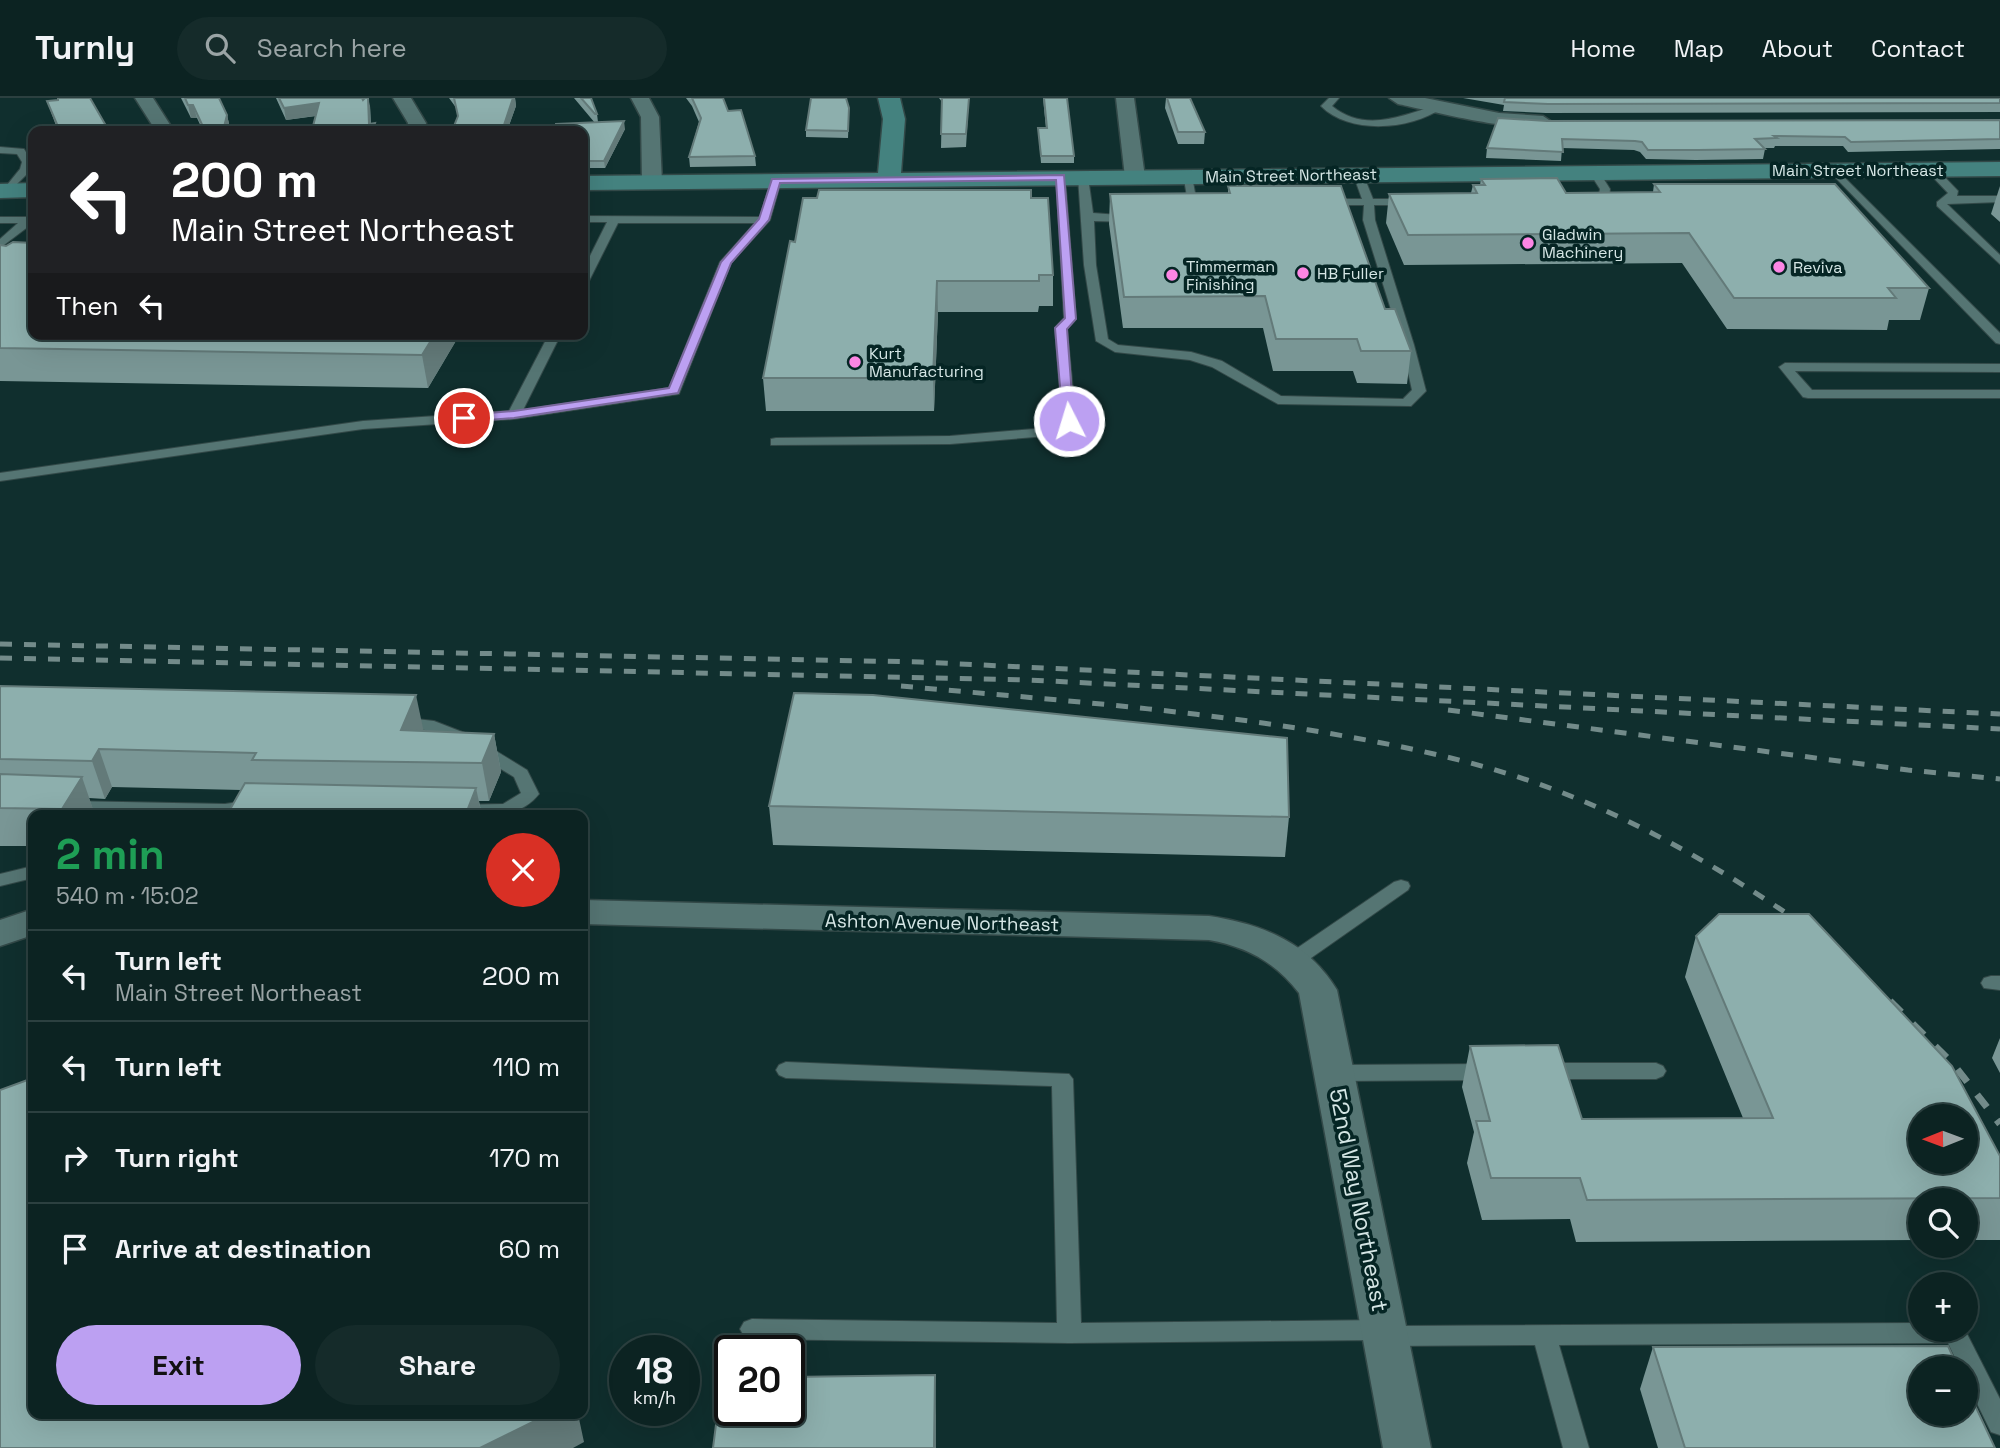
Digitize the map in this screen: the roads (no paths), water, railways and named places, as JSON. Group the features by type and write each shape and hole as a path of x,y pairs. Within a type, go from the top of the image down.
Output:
{"street":[{"path":"144,98 162,126"},
{"path":"402,98 417,126"},
{"path":"640,98 650,117 652,182"},
{"path":"889,98 894,119 889,179"},
{"path":"1125,98 1135,177"},
{"path":"1398,98 1499,119 1560,122"},
{"name":"Main Street Northeast","path":"588,183 889,179 921,184 1071,177 1594,172 1660,178 1762,177 1835,170 2000,169"},
{"path":"4,190 28,190"},
{"name":"Ashton Avenue Northeast","path":"588,912 1209,928 1242,932 1265,941 1294,960"},
{"path":"0,934 28,923"},
{"name":"52nd Way Northeast","path":"1294,960 1318,990 1407,1448"}],"lane":[{"path":"1334,98 1326,106 1334,115 1357,123 1379,124 1410,118 1437,108"},
{"path":"0,150 20,151 27,162 19,179 4,190"},
{"path":"1835,170 2000,340"},
{"path":"1932,170 1954,193 1941,204 2000,261"},
{"path":"1575,201 1604,197 1605,189 1594,172"},
{"path":"1071,177 1088,215 1090,265 1102,341 1115,348 1191,356 1217,364 1278,400 1406,403 1419,391 1358,174"},
{"path":"1187,176 1193,202"},
{"path":"776,442 950,440 1048,432 1069,421 1061,328 1070,319 1057,207 1071,177"},
{"path":"0,477 363,425 514,415 674,391 726,262 764,220 776,181"},
{"path":"1948,199 2000,199"},
{"path":"1179,207 1206,201"},
{"path":"1307,201 1423,202"},
{"path":"1088,215 1098,219 1148,218"},
{"path":"588,219 764,220"},
{"path":"588,271 614,219"},
{"path":"0,220 28,220"},
{"path":"0,245 28,222"},
{"path":"514,415 552,340"},
{"path":"2000,368 1785,367 1808,394 2000,394"},
{"path":"387,720 428,725 464,739 522,774 530,794 523,802 505,810 437,809"},
{"path":"232,810 245,805 272,806"},
{"path":"54,806 152,810"},
{"path":"0,880 28,873"},
{"path":"1294,960 1401,886"},
{"path":"786,1070 1062,1079 1069,1333"},
{"path":"1530,1072 1656,1071"},
{"path":"1334,1073 1502,1072"},
{"path":"752,1329 1544,1335 1955,1333 2000,1424"},
{"path":"1544,1335 1576,1448"}],"railway":[{"path":"0,644 920,662 2000,714"},
{"path":"0,658 1029,680 2000,729"},
{"path":"901,686 1221,717 1388,744 1480,765 1568,795 1630,822 1719,870 1804,925"},
{"path":"1448,710 1908,770 2000,779"},
{"path":"1890,1001 1954,1065 2000,1124"}],"place":[{"name":"Gladwin Machinery","path":"1528,243"},
{"name":"Reviva","path":"1779,267"},
{"name":"HB Fuller","path":"1303,273"},
{"name":"Timmerman Finishing","path":"1172,275"},
{"name":"Kurt Manufacturing","path":"855,362"}]}
